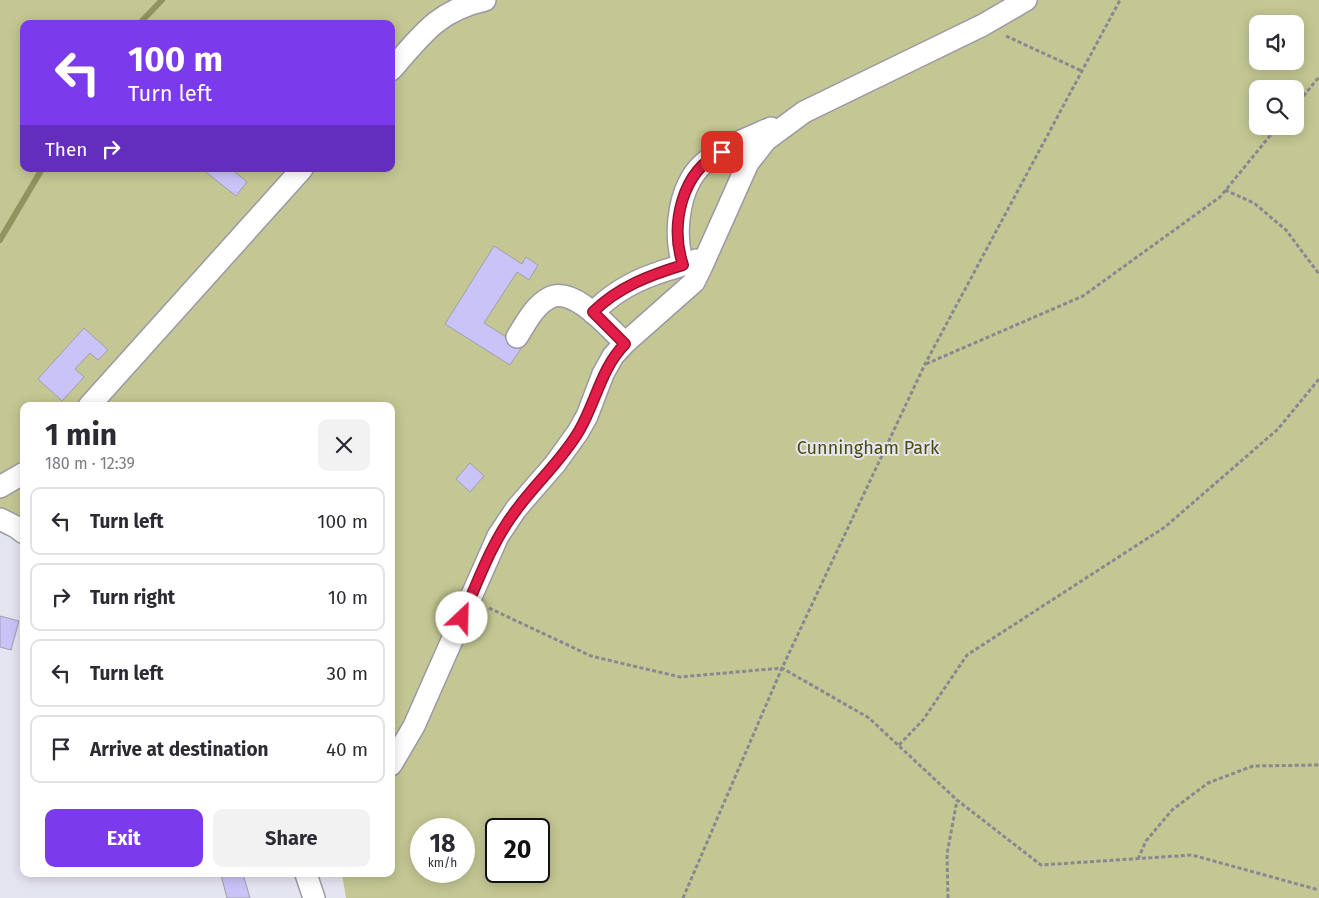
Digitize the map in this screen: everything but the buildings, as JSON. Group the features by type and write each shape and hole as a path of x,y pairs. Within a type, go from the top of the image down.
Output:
{"street":[{"path":"395,66 425,32 443,16 456,9 485,0"},
{"path":"683,265 678,240 681,204 702,164 715,155 982,26 1026,0"},
{"path":"395,758 414,726 498,536 516,509 555,464 578,432 587,416 608,364 625,344 694,282 752,156 774,132 804,112"},
{"path":"93,402 299,172"},
{"path":"593,312 608,298 630,285 656,273 698,259 710,250"},
{"path":"517,337 532,312 544,302 562,295 568,296 593,312 625,344"},
{"path":"0,487 20,475"},
{"path":"0,520 20,530"},
{"path":"307,877 314,898"}],"path":[{"path":"683,898 782,668 925,364 1120,0"},
{"path":"982,26 1082,72"},
{"path":"1304,95 1319,77"},
{"path":"925,364 1083,296 1220,197 1271,135"},
{"path":"1225,190 1254,204 1286,230 1319,274"},
{"path":"899,745 923,720 967,655 1165,527 1278,429 1319,380"},
{"path":"470,600 591,656 680,677 782,668 870,718 956,800 1041,866 1192,855 1319,890"},
{"path":"1137,859 1146,842 1172,810 1208,783 1253,766 1319,765"},
{"path":"948,898 947,854 956,800"}],"green space":[{"name":"Cunningham Park","path":"0,0 1319,0 1319,898 346,898 342,877 395,877 395,402 20,402 20,516 0,508"}],"waterway":[{"path":"143,20 162,0"},
{"path":"0,240 40,172"}],"route":[{"path":"462,618 498,536 516,509 555,464 578,432 587,416 608,364 625,344 593,312 608,298 630,285 656,273 683,265 679,249 678,232 681,204 702,164 722,152"}]}
